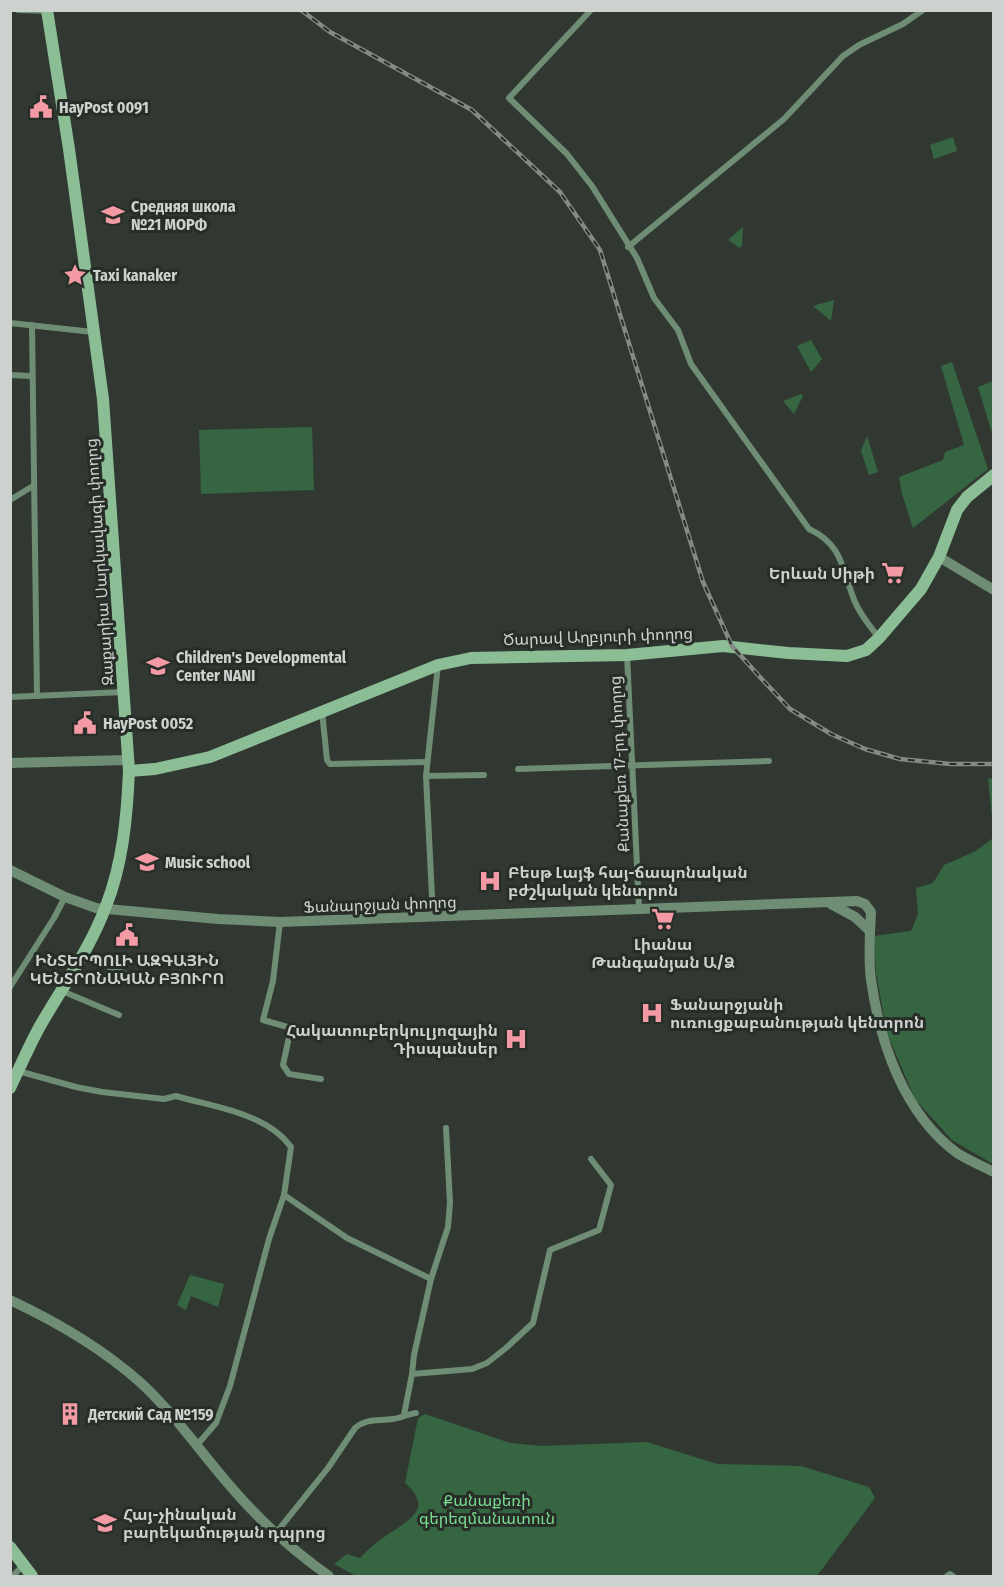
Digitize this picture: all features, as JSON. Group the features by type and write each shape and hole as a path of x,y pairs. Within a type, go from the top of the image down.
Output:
{"main road":[{"name":"Զաքարիա Սարկավագի փողոց","path":"10,1088 40,1027 83,956 105,909 115,877 126,821 129,765 103,399 71,160 47,11"},
{"name":"Ծարավ Աղբյուրի փողոց","path":"129,765 155,769 210,757 438,665 471,658 627,655 732,646 847,656 866,650 921,589 939,557 957,510 967,496 993,475"},
{"path":"10,1546 32,1576"}],"street":[{"path":"18,10 47,11"},
{"path":"591,10 509,98 567,154 592,186 644,271 654,297 678,330 691,364 809,529 829,540 847,572 859,609 879,638"},
{"path":"628,247 784,119 843,56 858,45 903,24 923,10"},
{"path":"10,322 94,332"},
{"path":"32,325 38,696"},
{"path":"10,375 32,376"},
{"path":"10,500 33,486"},
{"path":"939,557 993,590"},
{"name":"Քանաքեռ 17-րդ փողոց","path":"627,655 639,909"},
{"path":"433,917 426,776 438,665"},
{"path":"10,697 124,692"},
{"path":"322,710 327,760 330,764 427,762"},
{"path":"518,769 769,761"},
{"name":"Ծարավ Աղբյուրի փողոց","path":"10,763 129,765"},
{"path":"426,776 484,774"},
{"name":"Ֆանարջյան փողոց","path":"10,870 65,897 105,909 280,922 857,901 865,904 871,912 871,979 880,1028 907,1095 927,1125 958,1153 993,1172"},
{"path":"10,987 65,897"},
{"path":"830,903 855,917 870,931"},
{"path":"280,922 273,981 263,1020 291,1028 283,1065 289,1074 321,1079"},
{"path":"83,956 133,977"},
{"path":"62,991 119,1015"},
{"path":"18,1071 102,1092 164,1099 176,1096 249,1116 274,1131 291,1147 284,1196 269,1239 230,1386 216,1423 197,1445"},
{"path":"404,1415 431,1278 448,1227 450,1203 446,1128"},
{"path":"412,1374 456,1371 487,1363 533,1323 550,1250 599,1230 611,1185 591,1159"},
{"path":"284,1196 347,1238 431,1278"},
{"path":"10,1301 32,1310 106,1355 142,1384 252,1510 276,1533 329,1576"},
{"path":"10,1301 106,1359 140,1386 177,1425 250,1513 324,1576"},
{"path":"276,1533 328,1468 356,1428 368,1420 394,1419 416,1413"},
{"path":"13,1576 23,1565"},
{"path":"946,1576 950,1574 953,1576"}],"green space":[{"path":"953,137 957,151 934,159 930,145"},
{"path":"743,227 742,246 740,248 728,240"},
{"path":"834,300 831,321 813,306"},
{"path":"811,340 822,359 811,372 797,346"},
{"path":"952,362 988,469 913,528 899,477 943,460 945,452 964,445 941,366"},
{"path":"993,381 993,436 978,387"},
{"path":"801,394 803,396 794,414 783,401"},
{"path":"312,427 314,490 201,494 199,430"},
{"path":"867,436 878,472 869,475 861,451"},
{"path":"988,778 993,779 993,826"},
{"path":"993,838 993,1164 952,1140 915,1099 887,1033 876,973 874,936 911,931 918,914 916,888 933,883 944,865 976,851"},
{"path":"190,1275 224,1284 218,1307 191,1296 186,1310 177,1305"},
{"name":"Քանաքեռի գերեզմանատուն","path":"425,1414 510,1443 542,1446 647,1442 717,1464 801,1466 869,1487 875,1498 817,1576 356,1576 334,1564 347,1554 360,1558 374,1544 405,1523 416,1512 417,1499 405,1483 418,1418"}],"railway":[{"path":"301,10 330,32 472,110 560,192 600,250 703,582 732,646 759,676 790,709 831,734 865,749 900,759 950,764 994,764"}],"place":[{"name":"HayPost 0091","path":"41,107"},
{"name":"Средняя школа №21 МОРФ","path":"113,215"},
{"name":"Taxi kanaker","path":"75,275"},
{"name":"Երևան Սիթի","path":"893,573"},
{"name":"Children's Developmental Center NANI","path":"158,666"},
{"name":"HayPost 0052","path":"85,723"},
{"name":"Music school","path":"147,862"},
{"name":"Բեսթ Լայֆ հայ-ճապոնական բժշկական կենտրոն","path":"490,881"},
{"name":"Լիանա Թանգանյան Ա/Ձ","path":"663,919"},
{"name":"ԻՆՏԵՐՊՈԼԻ ԱԶԳԱՅԻՆ ԿԵՆՏՐՈՆԱԿԱՆ ԲՅՈՒՐՈ","path":"127,935"},
{"name":"Ֆանարջյանի ուռուցքաբանության կենտրոն","path":"652,1013"},
{"name":"Հակատուբերկուլյոզային Դիսպանսեր","path":"516,1039"},
{"name":"Детский Сад №159","path":"70,1414"},
{"name":"Հայ-չինական բարեկամության դպրոց","path":"105,1523"}]}
